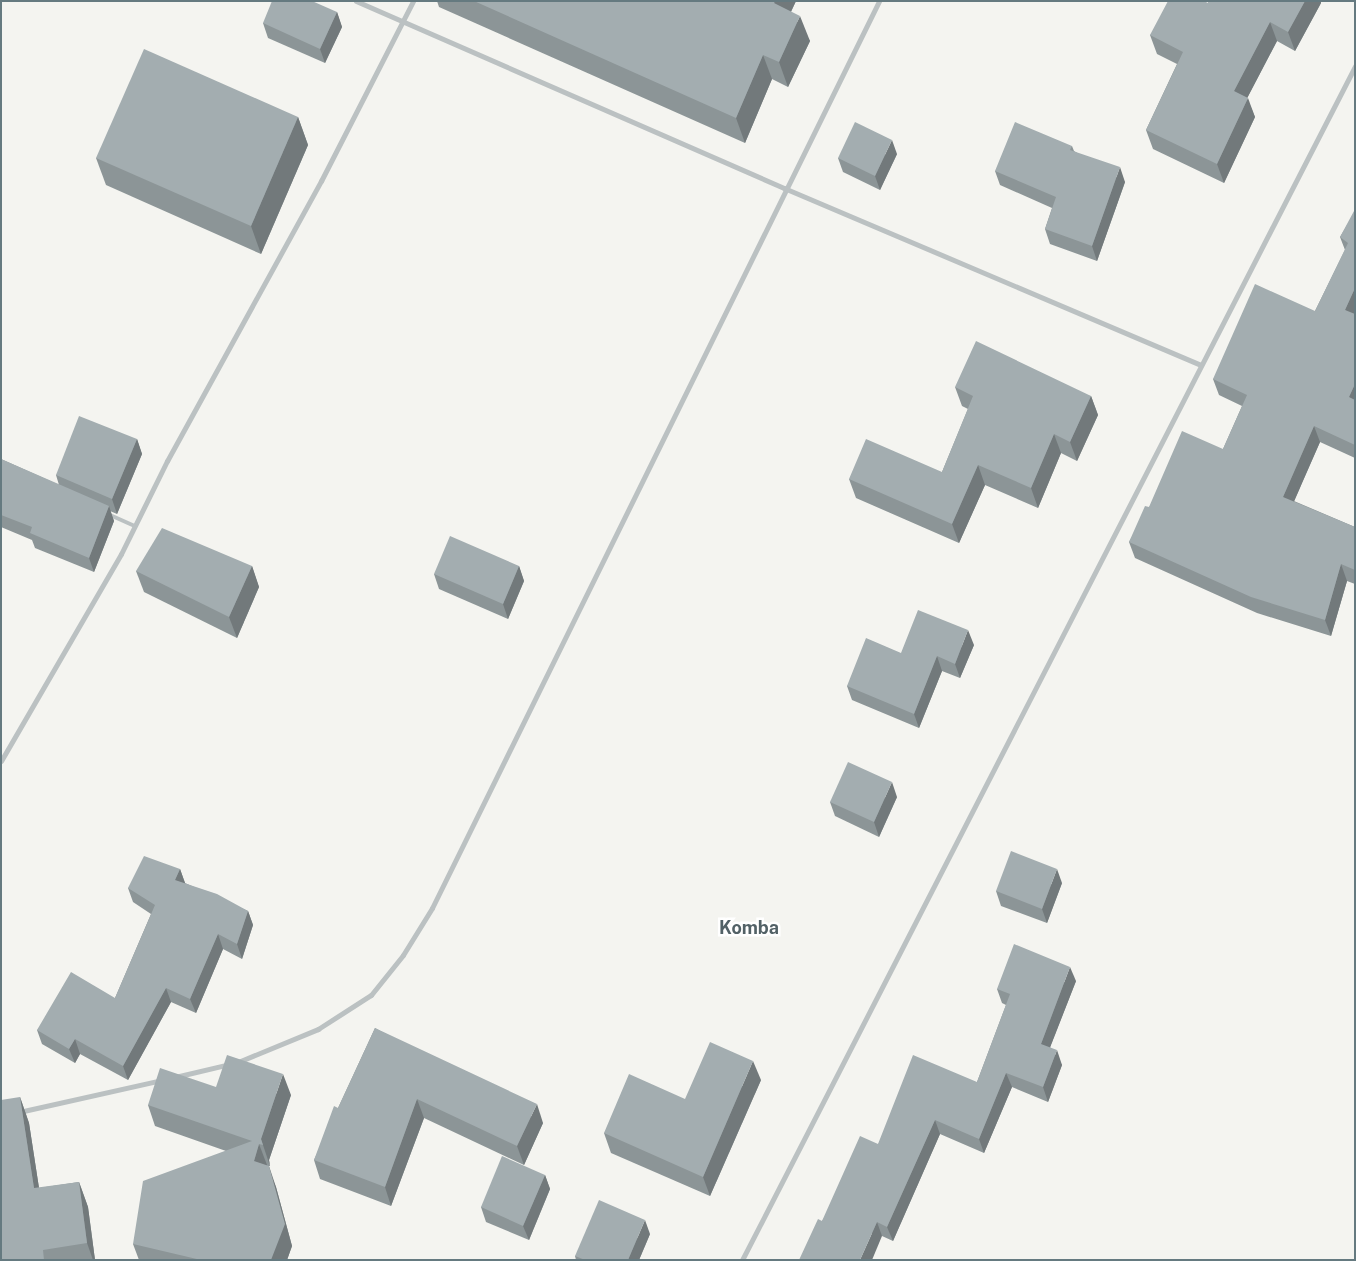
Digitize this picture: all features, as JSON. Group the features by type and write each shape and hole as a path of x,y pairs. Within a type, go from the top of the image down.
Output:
{"street":[{"path":"356,1 784,188 1200,365"},
{"path":"1,761 135,526 404,22 413,1"},
{"path":"9,1113 33,1111 248,1060 318,1029 371,995 403,955 432,908 784,188 879,1"},
{"path":"742,1260 1355,66"}],"lane":[{"path":"99,510 135,526"}],"building":[{"path":"272,1 312,1 337,12 320,49 263,23"},
{"path":"474,1 775,1 774,3 800,16 779,62 763,55 736,118"},
{"path":"1168,1 1204,1 1208,3 1209,1 1305,1 1288,32 1270,22 1234,91 1248,98 1217,164 1146,130 1183,52 1150,35"},
{"path":"144,49 298,117 251,226 96,158"},
{"path":"855,122 892,140 875,176 838,158"},
{"path":"1015,122 1072,146 1070,150 1120,167 1092,246 1045,229 1056,197 995,171"},
{"path":"1354,211 1355,288 1345,310 1355,314 1355,384 1349,397 1355,400 1355,445 1314,426 1283,497 1355,527 1355,570 1341,564 1325,620 1251,597 1129,542 1145,506 1149,507 1182,431 1223,449 1247,395 1213,379 1255,284 1315,311 1348,243 1340,237"},
{"path":"976,341 1091,396 1070,442 1054,434 1031,488 978,465 952,524 849,479 866,439 942,472 973,396 955,387"},
{"path":"79,416 137,439 112,499 56,475"},
{"path":"1,459 109,506 89,558 30,533 32,527 1,515"},
{"path":"162,528 252,566 229,617 136,571"},
{"path":"450,536 519,566 503,604 434,574"},
{"path":"918,610 968,630 955,664 937,656 914,714 847,686 866,638 901,653"},
{"path":"848,762 892,782 874,822 830,802"},
{"path":"1011,851 1057,869 1042,909 996,891"},
{"path":"144,856 180,869 175,880 217,894 248,911 237,944 218,934 190,999 166,988 123,1066 75,1039 69,1049 37,1030 71,972 115,998 155,905 128,888"},
{"path":"1014,944 1070,967 1041,1044 1057,1050 1043,1087 1006,1073 979,1139 935,1120 887,1227 877,1222 860,1260 799,1260 818,1219 822,1221 860,1136 878,1144 913,1055 977,1082 1010,994 997,989"},
{"path":"375,1028 537,1104 517,1146 417,1099 385,1187 314,1160 334,1106 338,1108"},
{"path":"710,1042 753,1061 703,1177 604,1133 629,1074 685,1099"},
{"path":"227,1055 283,1074 261,1139 263,1145 259,1144 254,1161 269,1166 285,1224 271,1260 201,1260 133,1244 143,1181 252,1141 148,1105 160,1068 216,1087"},
{"path":"20,1097 34,1188 79,1182 87,1243 43,1250 44,1260 1,1260 1,1100"},
{"path":"502,1156 545,1175 523,1226 481,1207"},
{"path":"599,1200 645,1220 628,1260 585,1260 575,1256"}],"district":[{"name":"Komba","path":"749,928"}]}
